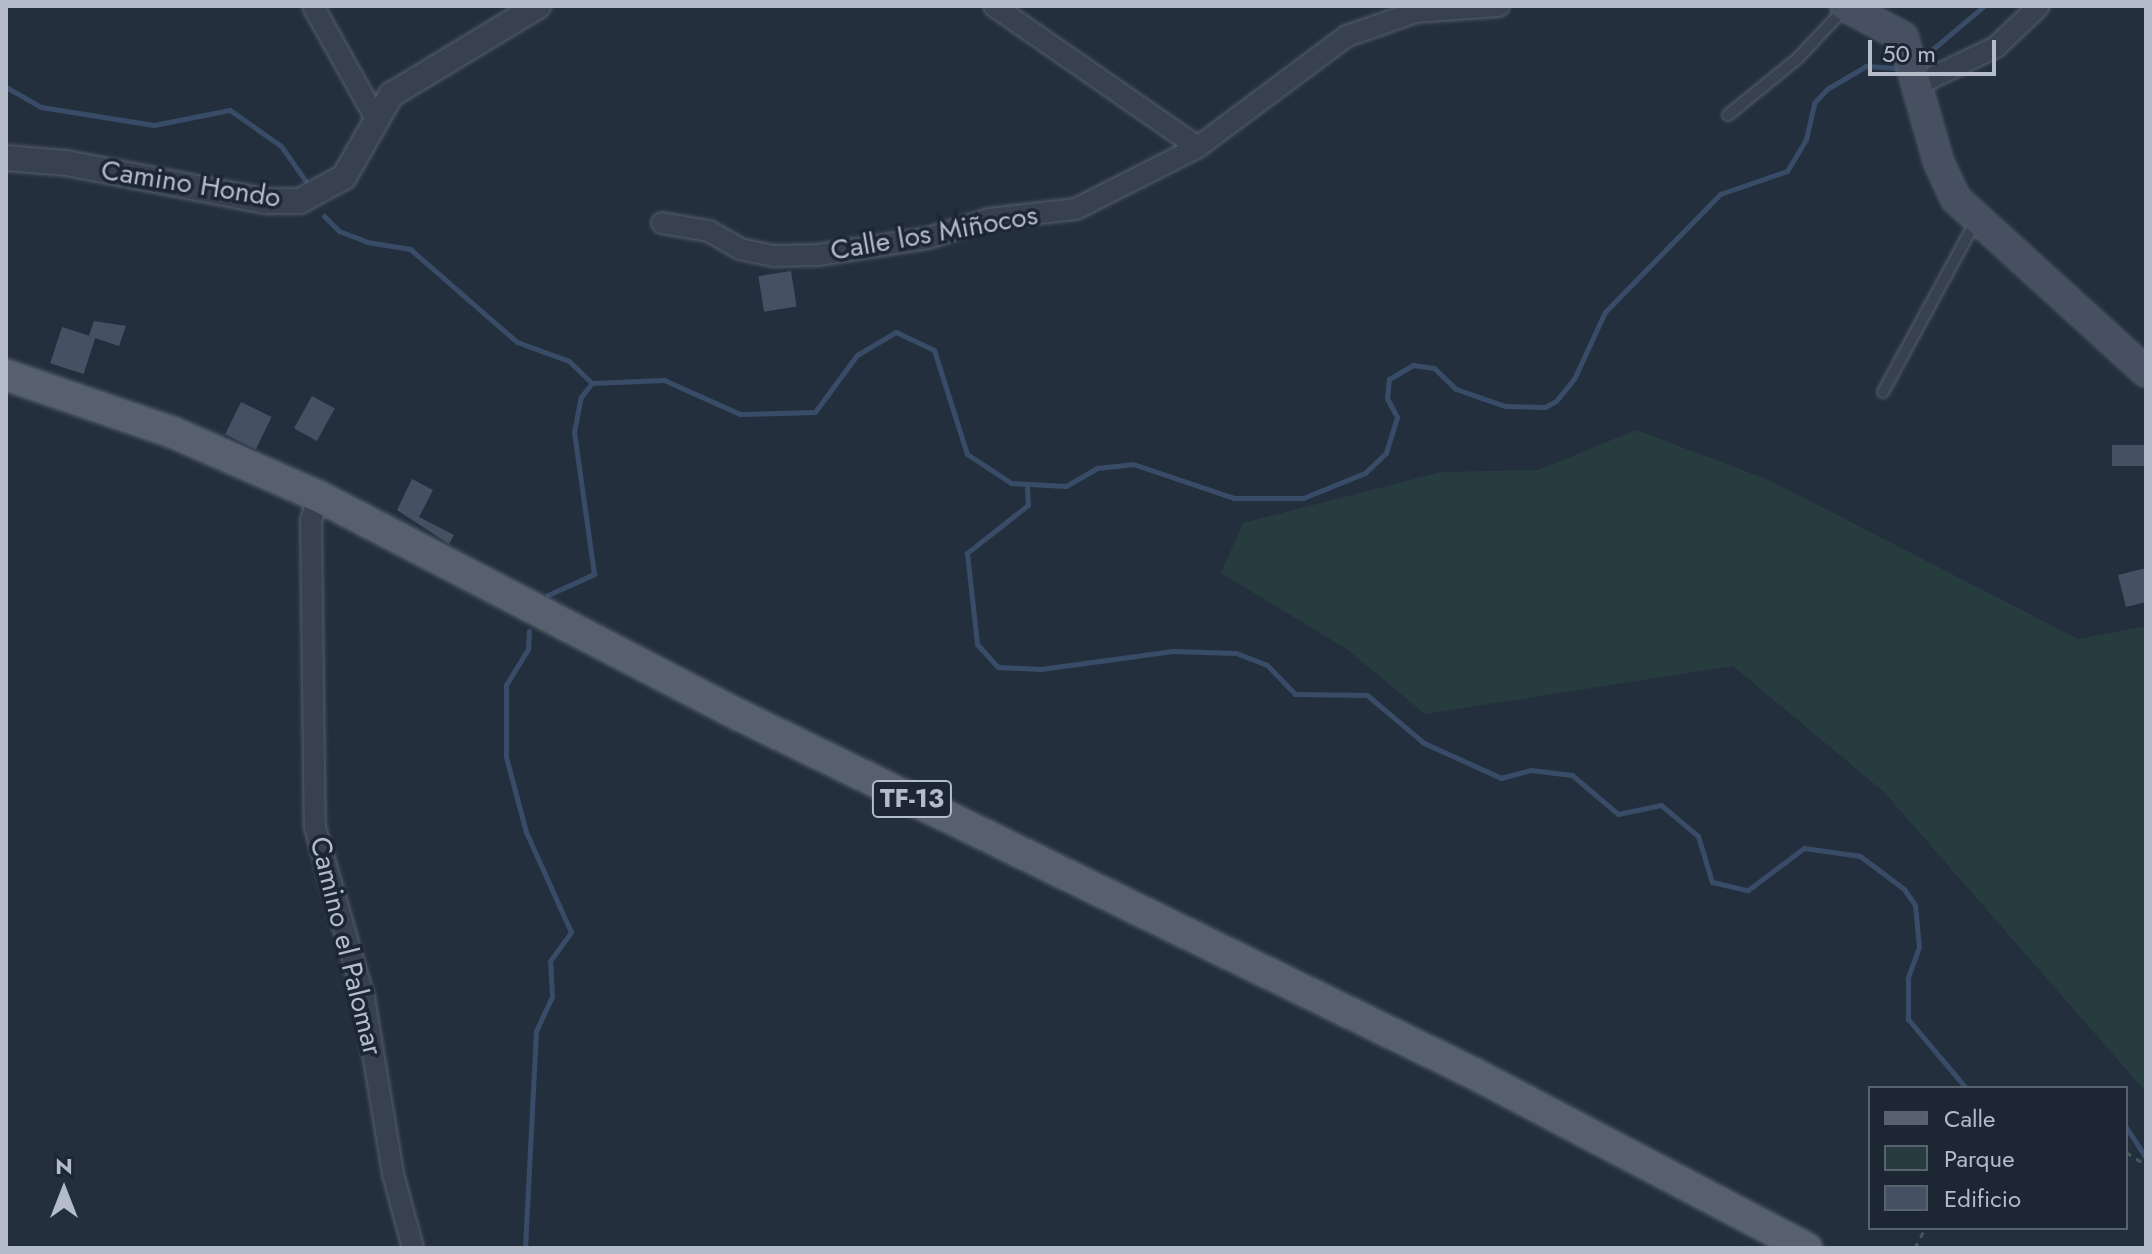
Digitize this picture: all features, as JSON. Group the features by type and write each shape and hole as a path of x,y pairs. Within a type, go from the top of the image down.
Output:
{"main road":[{"path":"1846,6 1897,29 1947,184 1976,221 2146,372"},
{"name":"TF-13","path":"6,375 172,432 318,496 739,715 1473,1073 1807,1248"}],"street":[{"path":"313,6 375,117"},
{"name":"Camino Hondo","path":"6,158 66,163 284,203 344,177 375,117 403,87 538,6"},
{"path":"994,6 1198,147"},
{"name":"Calle los Miñocos","path":"662,223 709,231 740,249 774,256 832,253 928,238 989,219 1076,209 1198,147 1347,36 1416,12 1499,6"},
{"path":"1917,85 1996,47 2039,6"},
{"name":"Camino el Palomar","path":"318,496 311,521 315,827 364,998 393,1174 413,1248"}],"lane":[{"path":"1728,115 1809,49 1846,6"},
{"path":"1883,392 1976,221"}],"path":[{"path":"2146,937 2146,987"},
{"path":"2128,1153 2146,1165"},
{"path":"1915,1248 1924,1230"}],"green space":[{"path":"1636,430 1769,480 2078,639 2146,626 2146,1092 1884,792 1733,666 1425,714 1348,650 1221,573 1243,523 1441,472 1538,470"}],"building":[{"path":"791,271 797,307 764,312 758,276"},
{"path":"94,321 126,326 119,346 89,336"},
{"path":"62,327 95,338 84,374 50,363"},
{"path":"312,396 335,409 317,441 294,428"},
{"path":"241,402 272,417 256,449 225,434"},
{"path":"2112,445 2146,445 2146,466 2112,466"},
{"path":"412,479 433,490 419,517 454,535 449,544 397,510"},
{"path":"2146,568 2146,602 2126,607 2118,575"}],"waterway":[{"path":"1921,59 1984,6"},
{"path":"324,216 339,231 367,242 410,249 517,342 569,361 592,383 664,380 740,414 815,412 857,355 896,332 934,350 967,454 1011,483 1066,486 1097,468 1133,464 1234,498 1303,498 1365,473 1386,453 1397,417 1387,398 1389,379 1413,365 1434,368 1456,389 1505,406 1545,407 1556,401 1574,379 1605,312 1720,194 1787,171 1806,139 1814,103 1827,89 1866,66 1896,68"},
{"path":"6,87 41,107 154,125 230,110 281,146 305,180"},
{"path":"548,595 594,574 574,432 581,397 592,383"},
{"path":"1027,487 1028,505 967,553 977,644 998,667 1041,669 1173,651 1236,653 1267,665 1295,694 1367,695 1424,743 1501,778 1531,770 1572,775 1618,814 1661,805 1698,836 1712,882 1748,890 1804,848 1860,856 1904,889 1915,905 1919,947 1908,978 1908,1019 1964,1086"},
{"path":"525,1248 536,1031 552,996 550,961 571,932 526,832 506,757 506,685 528,649 529,631"},
{"path":"2128,1130 2146,1158"}]}
